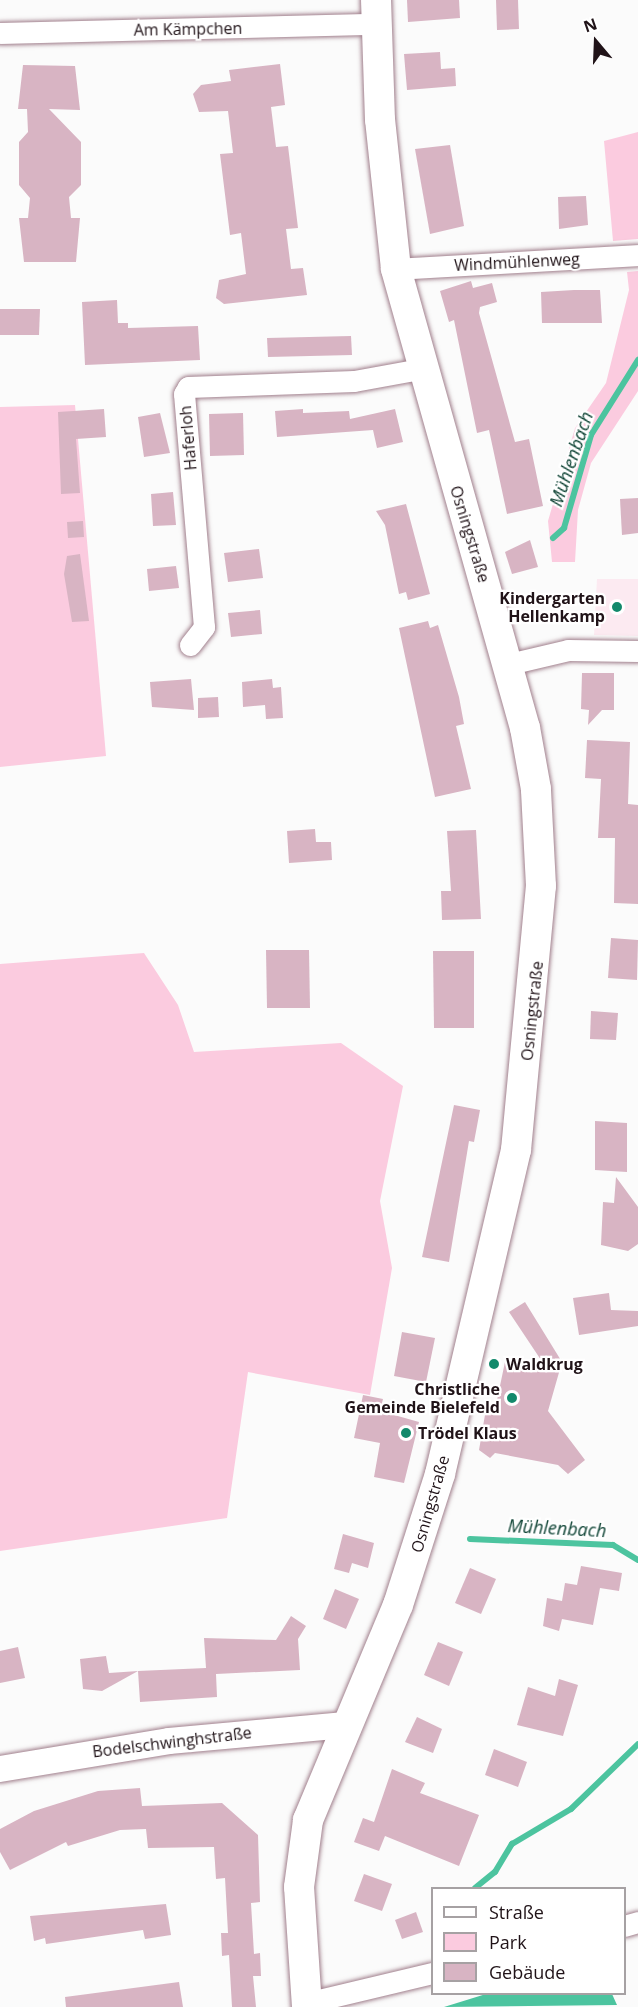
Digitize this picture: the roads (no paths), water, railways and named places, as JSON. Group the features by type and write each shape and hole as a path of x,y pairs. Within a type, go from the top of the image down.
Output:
{"main road":[{"name":"Osningstraße","path":"307,2005 301,1854 318,1787 398,1605 430,1510 499,1231 521,1118 539,933 541,842 534,779 509,664 420,369 396,269 380,120 376,12"}],"street":[{"name":"Am Kämpchen","path":"0,33 376,12"},
{"name":"Windmühlenweg","path":"396,269 638,255"},
{"name":"Haferloh","path":"190,645 204,627 184,394 189,387 354,381 420,369"},
{"path":"509,664 568,650 638,651"},
{"name":"Bodelschwinghstraße","path":"0,1769 169,1741 345,1725"},
{"path":"307,2005 431,1972"}],"waterway":[{"name":"Mühlenbach","path":"553,538 564,528 591,435 638,360"},
{"name":"Mühlenbach","path":"470,1539 613,1545 638,1560"},
{"name":"Mühlenbach","path":"476,1887 495,1872 512,1844 571,1809 638,1744"}],"place":[{"name":"Kindergarten Hellenkamp","path":"617,607"},
{"name":"Waldkrug","path":"494,1364"},
{"name":"Christliche Gemeinde Bielefeld","path":"512,1398"},
{"name":"Trödel Klaus","path":"406,1433"}]}
